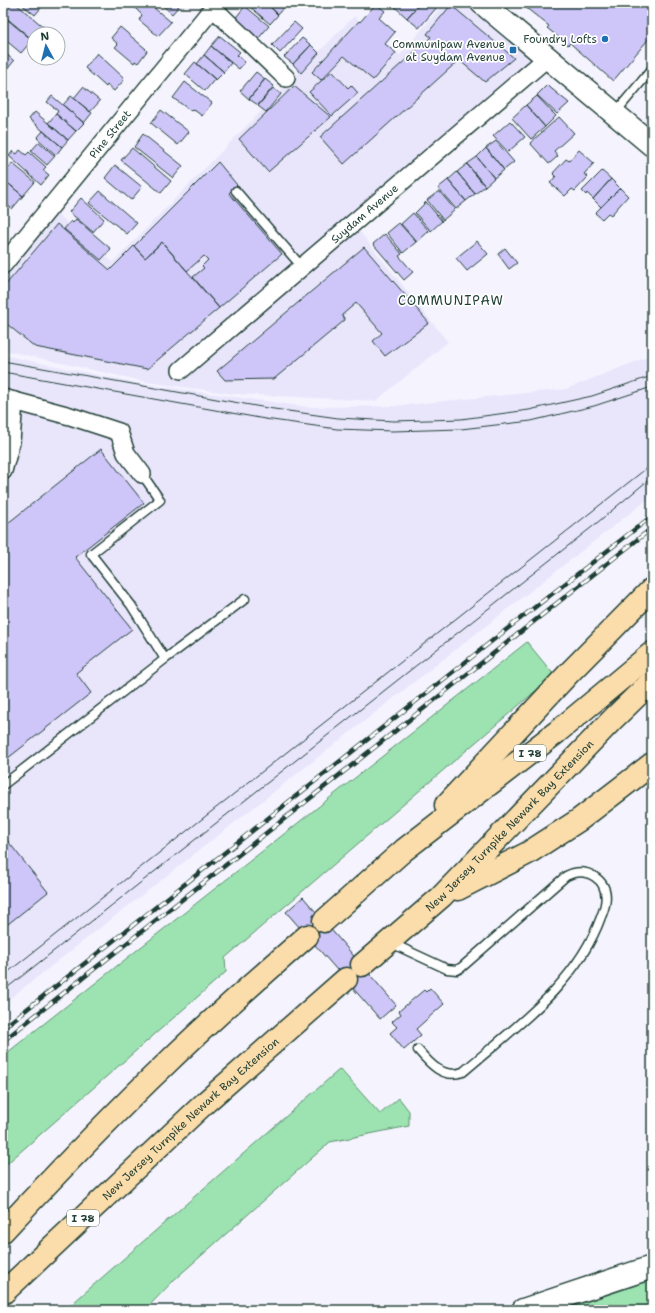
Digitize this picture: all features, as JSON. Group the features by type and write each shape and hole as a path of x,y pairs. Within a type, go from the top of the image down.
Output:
{"highway":[{"path":"404,850 533,710 652,590"},
{"name":"I 78","path":"324,921 404,850 563,728 652,653"},
{"name":"New Jersey Turnpike Newark Bay Extension","path":"3,1293 207,1101 441,897 613,719 652,681"},
{"path":"441,897 528,853 579,820 652,764"},
{"path":"3,1230 61,1168 167,1062 245,990 307,936"}],"street":[{"path":"482,3 614,114 648,140"},
{"path":"215,5 286,78"},
{"name":"Pine Street","path":"3,265 215,5"},
{"name":"Suydam Avenue","path":"181,370 547,58"},
{"path":"3,471 11,442 9,400 70,416 119,432 126,453 142,474"},
{"path":"524,1310 652,1267"}],"lane":[{"path":"614,114 652,69"},
{"path":"236,191 302,267"},
{"path":"142,474 160,500 91,554 132,605 165,659"},
{"path":"3,786 165,659 245,599"},
{"path":"388,942 447,969 457,970 462,968 566,876 577,872 590,874 600,881 606,893 606,906 591,941 575,967 564,981 536,1009 463,1072 448,1074 441,1071 433,1066 418,1050"}],"shaded area":[{"path":"444,3 467,3 536,62 353,223 448,342 376,401 234,394 146,382 3,350 3,249 45,203 113,262 354,16 400,55"},
{"path":"3,355 137,383 308,407 393,406 566,389 652,355 652,496 3,1004"}],"green space":[{"path":"527,642 554,675 225,958 226,972 3,1167 3,1056"},
{"path":"340,1069 380,1114 399,1098 409,1111 409,1126 330,1142 175,1279 145,1310 65,1310"},
{"path":"652,1280 652,1310 562,1310"}],"building":[{"path":"11,3 15,3 42,26 26,26 26,34 3,15 3,12"},
{"path":"20,3 45,3 35,15"},
{"path":"140,3 148,3 171,22 158,36 139,20 142,15 135,8"},
{"path":"160,3 180,3 172,14"},
{"path":"266,3 278,15 270,24 247,4"},
{"path":"266,3 278,3 283,8 278,14"},
{"path":"398,3 420,3 407,18 395,7"},
{"path":"420,3 434,3 438,6 419,28 407,18"},
{"name":"Foundry Lofts","path":"520,3 652,3 652,35 613,81 570,43 568,45 547,28 549,26"},
{"path":"376,4 385,11 379,18 395,32 385,44 396,53 373,80 344,56 321,80 312,72"},
{"path":"451,5 514,58 485,82 459,60 344,164 320,137 431,37 427,34"},
{"path":"245,6 269,26 258,39 234,20"},
{"path":"3,16 26,35 26,47 21,53 3,38"},
{"path":"294,22 302,29 280,53 272,45"},
{"path":"120,27 147,51 138,63 135,61 134,63 115,47 118,44 111,38"},
{"path":"220,36 240,52 237,55 245,62 239,69 211,46"},
{"path":"302,38 311,45 293,64 284,57"},
{"path":"311,45 319,53 301,73 293,64"},
{"path":"211,46 231,63 224,72 204,55"},
{"path":"3,51 14,61 4,73 3,73"},
{"path":"97,53 123,77 124,80 114,91 107,85 106,87 85,68"},
{"path":"204,55 224,72 216,80 197,64"},
{"path":"195,62 215,79 205,91 185,74"},
{"path":"332,71 348,88 351,85 358,93 332,116 309,92"},
{"path":"256,72 265,79 249,99 240,91"},
{"path":"265,79 274,86 258,105 249,99"},
{"path":"185,82 212,103 202,116 193,109 191,111 173,98"},
{"path":"547,85 569,103 557,114 537,95"},
{"path":"294,86 331,117 268,172 239,139"},
{"path":"83,87 100,101 90,112 74,98"},
{"path":"273,88 281,94 266,112 258,106"},
{"path":"52,96 84,123 76,131 56,114 58,111 47,102"},
{"path":"71,96 92,113 84,123 63,105"},
{"path":"537,96 556,116 545,127 526,105"},
{"path":"526,105 545,127 531,139 512,118"},
{"path":"161,110 189,132 178,145 151,123"},
{"path":"35,112 68,140 62,147 29,119"},
{"path":"56,114 76,131 68,140 48,123"},
{"path":"559,117 574,133 554,151 558,156 549,164 530,143"},
{"path":"510,121 525,137 508,152 493,136"},
{"path":"43,131 62,147 56,155 37,138"},
{"path":"143,134 183,166 173,178 134,147"},
{"path":"496,141 514,162 504,170 486,148"},
{"path":"39,142 55,156 47,165 31,151"},
{"path":"132,148 171,181 161,193 121,160"},
{"path":"486,148 504,170 494,178 477,157"},
{"path":"20,150 26,155 29,152 46,167 43,170 49,175 41,185 9,156 13,151 17,154"},
{"path":"579,150 594,163 584,174 588,177 575,191 572,189 565,196 550,183 556,176 553,173 566,159 569,161"},
{"path":"477,157 494,178 485,186 467,164"},
{"path":"218,162 237,185 229,193 282,254 219,308 193,277 204,268 202,266 208,260 204,256 187,271 162,242 145,258 134,246"},
{"path":"3,163 9,168 12,163 35,182 23,196 3,179"},
{"path":"467,164 485,186 475,194 457,172"},
{"path":"115,165 142,187 131,200 105,178"},
{"path":"602,171 611,179 593,199 587,193 586,195 582,191"},
{"path":"457,172 475,194 466,201 448,180"},
{"path":"3,179 23,196 12,209 3,201"},
{"path":"611,179 620,188 601,207 593,199"},
{"path":"448,180 466,201 456,209 438,188"},
{"path":"620,188 628,196 611,215 608,213 602,219 595,213"},
{"path":"100,191 137,223 127,234 89,203"},
{"path":"439,191 455,210 443,220 427,200"},
{"path":"81,198 104,219 93,232 69,212"},
{"path":"426,202 442,221 431,231 415,213"},
{"path":"413,213 429,231 417,242 401,224"},
{"path":"76,219 111,249 101,260 64,229 71,221 73,223"},
{"path":"399,223 416,242 403,253 387,233"},
{"path":"57,224 110,270 134,246 145,258 162,242 219,308 147,369 35,347 3,321 3,288"},
{"path":"385,234 402,254 399,256 413,272 404,280 373,244"},
{"path":"477,241 488,254 467,271 456,258"},
{"path":"364,247 429,323 385,356 373,341 382,333 356,303 342,315 345,320 274,379 225,380 217,371"},
{"path":"505,248 517,263 509,269 498,254"},
{"path":"101,449 144,503 75,557 132,629 76,673 91,693 3,762 3,527"},
{"path":"3,835 48,892 3,928"},
{"path":"303,897 396,1005 380,1019 286,912"},
{"path":"430,988 444,1004 416,1029 421,1035 404,1050 390,1033 397,1027 392,1022 401,1014 399,1011 424,990 426,992"}],"tram line":[{"path":"3,361 267,408 338,418 394,421 461,419 529,410 592,396 652,376"},
{"path":"3,372 265,419 337,429 393,431 461,429 531,421 594,406 652,387"},
{"path":"3,976 652,464"},
{"path":"3,991 592,527 652,477"}],"railway":[{"path":"3,1028 652,516"},
{"path":"3,1041 652,528"}],"place":[{"name":"Foundry Lofts","path":"605,39"},
{"name":"Communipaw Avenue at Suydam Avenue","path":"513,50"}],"district":[{"name":"COMMUNIPAW","path":"451,300"}]}
